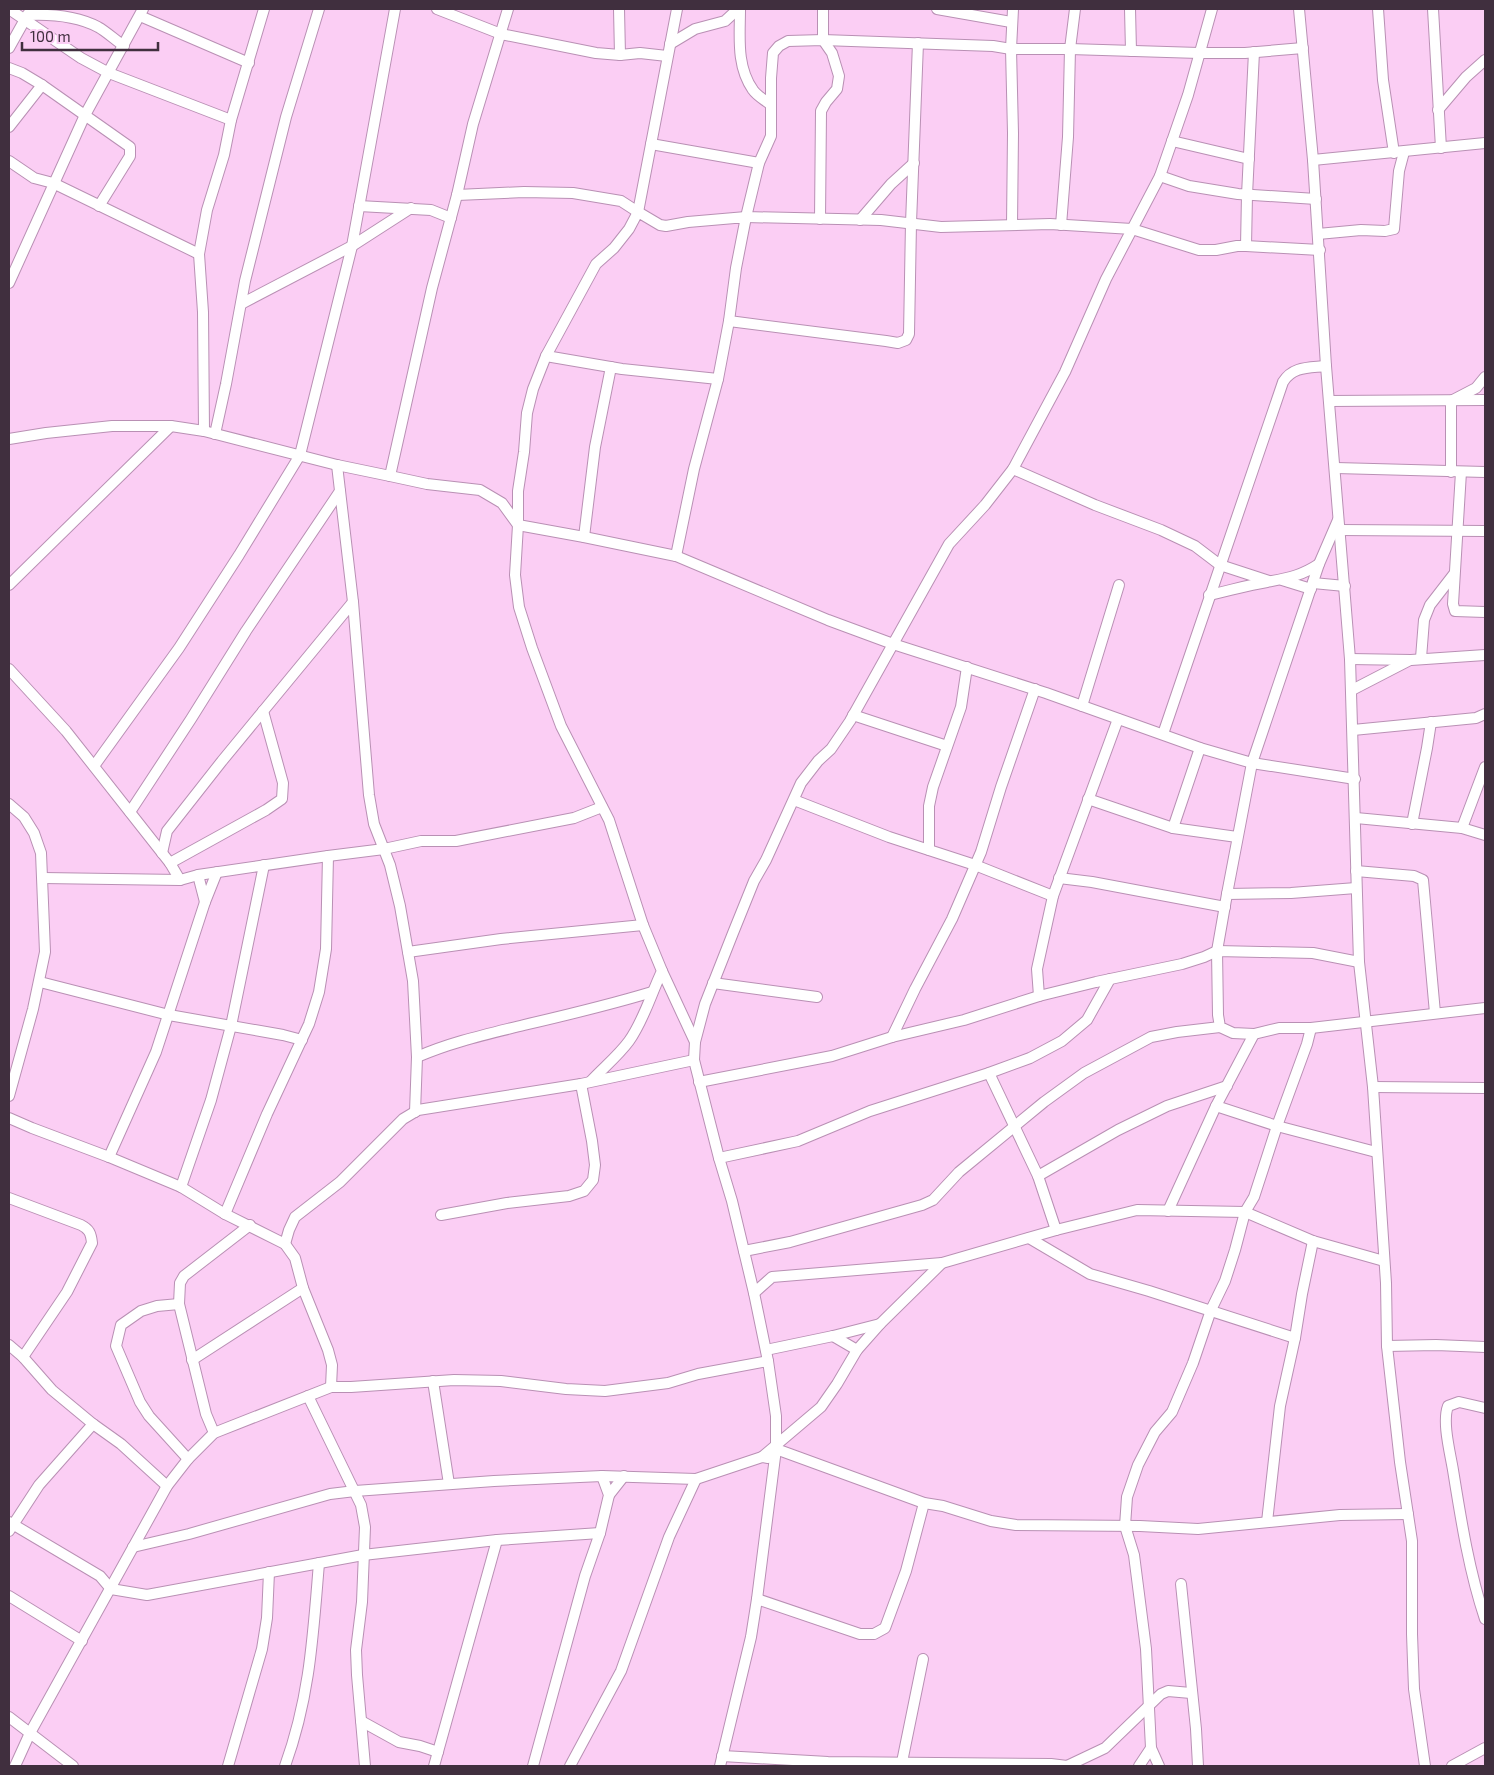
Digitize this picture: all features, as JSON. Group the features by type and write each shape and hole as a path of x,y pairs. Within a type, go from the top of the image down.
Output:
{"street":[{"path":"9,9 29,14 60,15 98,27 124,46"},
{"path":"210,433 198,254 232,120 264,9"},
{"path":"210,433 226,384 241,304 286,117 319,9"},
{"path":"94,766 179,648 300,455 352,246 395,9"},
{"path":"437,9 501,34 596,54 620,55 640,53 667,56"},
{"path":"390,476 432,288 456,200 473,124 508,9"},
{"path":"619,9 620,55"},
{"path":"677,9 638,212 629,229 614,248 596,264 546,356 527,413 518,491 515,575 519,607 561,726 609,820 643,925 694,1042"},
{"path":"670,44 695,29 725,21 739,9"},
{"path":"739,9 740,55 745,76 754,91 771,105"},
{"path":"820,219 821,111 837,89 839,76 832,53 823,40 823,9"},
{"path":"937,9 1011,22"},
{"path":"1012,225 1011,22 1013,9"},
{"path":"1062,225 1068,137 1070,49 1075,9"},
{"path":"1130,9 1131,50"},
{"path":"1191,1693 1168,1691 1161,1694 1105,1748 1067,1766 902,1762 828,1764 721,1761 751,1637 776,1451 776,1416 768,1360 754,1293 732,1201 699,1082 694,1060 694,1042 705,1004 754,881 801,783 818,761 839,739 949,544 985,505 1013,469 1065,372 1106,279 1160,176 1188,95 1212,9"},
{"path":"1299,9 1313,160 1326,366 1336,468 1338,518 1352,690 1359,962 1373,1087 1384,1261 1387,1346 1400,1462 1412,1541 1414,1689 1425,1766"},
{"path":"1378,9 1383,80 1394,152"},
{"path":"1433,9 1441,148"},
{"path":"9,283 85,115 141,13 249,63"},
{"path":"9,48 29,14"},
{"path":"29,14 81,58 109,73 232,120"},
{"path":"676,556 690,488 718,379 746,217 759,164 770,136 773,53 778,46 788,41 823,40 993,46 1011,49 1131,50 1199,53 1254,52 1303,48"},
{"path":"729,321 898,343 906,340 909,334 918,43"},
{"path":"1246,246 1254,52"},
{"path":"1438,110 1466,77 1485,60"},
{"path":"9,68 42,84 130,146 131,151 99,206"},
{"path":"9,127 42,84"},
{"path":"1172,141 1249,159"},
{"path":"1313,160 1485,143"},
{"path":"651,144 759,164"},
{"path":"1318,234 1394,229 1399,171 1404,152"},
{"path":"9,161 34,178 53,183 198,254"},
{"path":"860,220 890,184 914,163"},
{"path":"1160,176 1189,186 1247,195 1316,199"},
{"path":"431,210 456,200 506,193 573,193 621,202 660,225 666,226 688,222 746,217 860,220 941,227 1062,225 1132,229 1199,250 1246,246 1320,250"},
{"path":"359,206 431,210 451,218"},
{"path":"241,304 352,246 411,208"},
{"path":"546,356 611,367 718,379"},
{"path":"1163,734 1283,382 1288,374 1296,370 1326,366"},
{"path":"584,537 595,447 611,367"},
{"path":"1451,401 1476,388 1485,377"},
{"path":"1329,401 1485,400"},
{"path":"1451,401 1458,531 1452,604 1455,610 1485,612"},
{"path":"9,439 112,426 171,426 210,433 337,465 427,484 480,490 502,503 518,525 676,556 828,620 893,644 1035,690 1200,748 1252,763 1355,779"},
{"path":"9,585 171,426"},
{"path":"337,465 353,602 369,795 374,824 384,849 400,906 413,981 417,1057 415,1112"},
{"path":"1336,468 1485,472"},
{"path":"1013,469 1195,546 1220,565 1269,581"},
{"path":"130,812 246,631 340,491"},
{"path":"1220,1027 1218,1015 1217,951 1252,763 1319,564 1338,518"},
{"path":"1339,530 1485,531"},
{"path":"1282,580 1309,570 1319,564"},
{"path":"1416,659 1424,620 1430,605 1455,573"},
{"path":"1209,595 1269,581 1282,580 1312,586 1345,586"},
{"path":"1082,706 1120,585"},
{"path":"162,853 167,831 353,602"},
{"path":"1350,659 1416,659 1485,655"},
{"path":"1352,690 1416,659"},
{"path":"929,850 929,806 932,787 961,707 967,667"},
{"path":"9,669 66,731 170,863 180,880"},
{"path":"892,1036 952,919 981,852 1001,787 1035,690"},
{"path":"170,863 266,810 282,799 283,783 263,711"},
{"path":"853,715 947,746"},
{"path":"1353,730 1482,718"},
{"path":"1039,996 1037,969 1053,896 1118,719"},
{"path":"1412,824 1427,748 1430,722"},
{"path":"1173,828 1200,748"},
{"path":"1462,828 1485,766"},
{"path":"1088,799 1173,828 1237,837"},
{"path":"794,800 888,837 975,865 1053,896"},
{"path":"9,804 24,817 34,833 41,853 44,878 46,952 40,982 9,1096"},
{"path":"44,878 180,880 217,872 384,849 421,841 456,841 574,818 602,807"},
{"path":"1356,818 1462,828 1485,835"},
{"path":"147,834 167,831"},
{"path":"225,1214 267,1114 310,1024 319,992 326,949 328,856"},
{"path":"181,1187 211,1100 231,1026 264,865"},
{"path":"1356,871 1414,876 1423,880 1435,1013"},
{"path":"109,1157 156,1052 170,1015 205,902 217,872"},
{"path":"198,876 205,902"},
{"path":"1059,878 1092,882 1225,907"},
{"path":"1227,894 1291,893 1356,888"},
{"path":"408,952 509,938 643,925"},
{"path":"699,1082 832,1056 892,1036 964,1020 1039,996 1182,964 1217,951 1313,954 1359,962"},
{"path":"591,1081 628,1042 642,1018 662,971"},
{"path":"719,1158 798,1141 870,1111 1030,1058 1062,1041 1087,1020 1110,979"},
{"path":"40,982 170,1015 302,1040"},
{"path":"713,984 817,998"},
{"path":"417,1057 446,1046 601,1007 652,992"},
{"path":"744,1251 790,1242 922,1205 933,1200 959,1172 1044,1102 1084,1072 1151,1037 1220,1027 1233,1033 1254,1034 1279,1028 1311,1028 1365,1020 1485,1008"},
{"path":"1159,1766 1151,1748 1150,1704 1141,1603 1134,1555 1125,1526 1127,1497 1138,1465 1155,1432 1172,1412 1180,1395 1211,1310 1227,1274 1245,1212 1254,1197 1311,1028"},
{"path":"1233,1033 1244,1052"},
{"path":"1168,1211 1216,1106 1254,1034"},
{"path":"286,1244 289,1230 295,1217 340,1182 403,1119 418,1110 581,1084 694,1060"},
{"path":"988,1073 1038,1176 1056,1230"},
{"path":"441,1215 499,1204 569,1196 584,1192 593,1180 595,1166 581,1084"},
{"path":"1038,1176 1118,1130 1167,1106 1227,1086"},
{"path":"1373,1087 1485,1088"},
{"path":"1216,1106 1277,1126 1376,1152"},
{"path":"9,1118 181,1187 225,1214 286,1244 295,1258 303,1288 328,1350 332,1365 331,1387"},
{"path":"9,1198 81,1225 88,1229 92,1243 67,1292 24,1357"},
{"path":"751,1280 942,1263 1056,1230 1137,1210 1245,1212 1313,1242 1384,1261"},
{"path":"214,1434 206,1414 179,1304 180,1283 184,1276 250,1225"},
{"path":"1029,1238 1090,1274 1211,1310 1295,1338"},
{"path":"1267,1522 1280,1406 1313,1242"},
{"path":"133,1547 189,1534 330,1494 449,1484 602,1476 696,1479 762,1457 776,1451 821,1407 851,1363 857,1350 880,1324 942,1263"},
{"path":"754,1293 772,1277"},
{"path":"192,1360 303,1288"},
{"path":"179,1304 141,1310 121,1325 116,1346 140,1402 149,1416 188,1459"},
{"path":"766,1350 880,1324"},
{"path":"833,1336 857,1350"},
{"path":"9,1345 24,1357 52,1390 93,1424 122,1444 167,1486"},
{"path":"1387,1346 1485,1347"},
{"path":"15,1766 30,1733 167,1486 188,1459 214,1434 331,1387 433,1381 501,1381 566,1389 605,1390 668,1383 698,1374 768,1360"},
{"path":"433,1381 449,1484"},
{"path":"308,1396 355,1491 361,1505 365,1527 362,1602 356,1650 365,1766"},
{"path":"1485,1408 1459,1402 1448,1406 1446,1412 1449,1445 1468,1556 1484,1609 1485,1620"},
{"path":"93,1424 39,1485 10,1526 100,1576 111,1589 147,1595 363,1555 497,1540 600,1533"},
{"path":"776,1451 924,1503 943,1506 991,1521 1016,1525 1198,1529 1340,1515 1408,1514"},
{"path":"602,1476 609,1495"},
{"path":"534,1766 585,1576 600,1533 609,1495 624,1476"},
{"path":"570,1766 621,1671 669,1537 696,1479"},
{"path":"757,1599 860,1634 874,1634 885,1628 906,1571 924,1503"},
{"path":"434,1766 497,1540"},
{"path":"285,1766 295,1739 307,1685 314,1630 319,1563"},
{"path":"228,1766 262,1649 267,1618 268,1572"},
{"path":"1181,1584 1198,1766"},
{"path":"9,1596 82,1641"},
{"path":"902,1762 923,1658"},
{"path":"9,1717 73,1766"},
{"path":"361,1721 399,1742 438,1752"},
{"path":"1139,1766 1151,1748"},
{"path":"1452,1766 1485,1748"}]}
